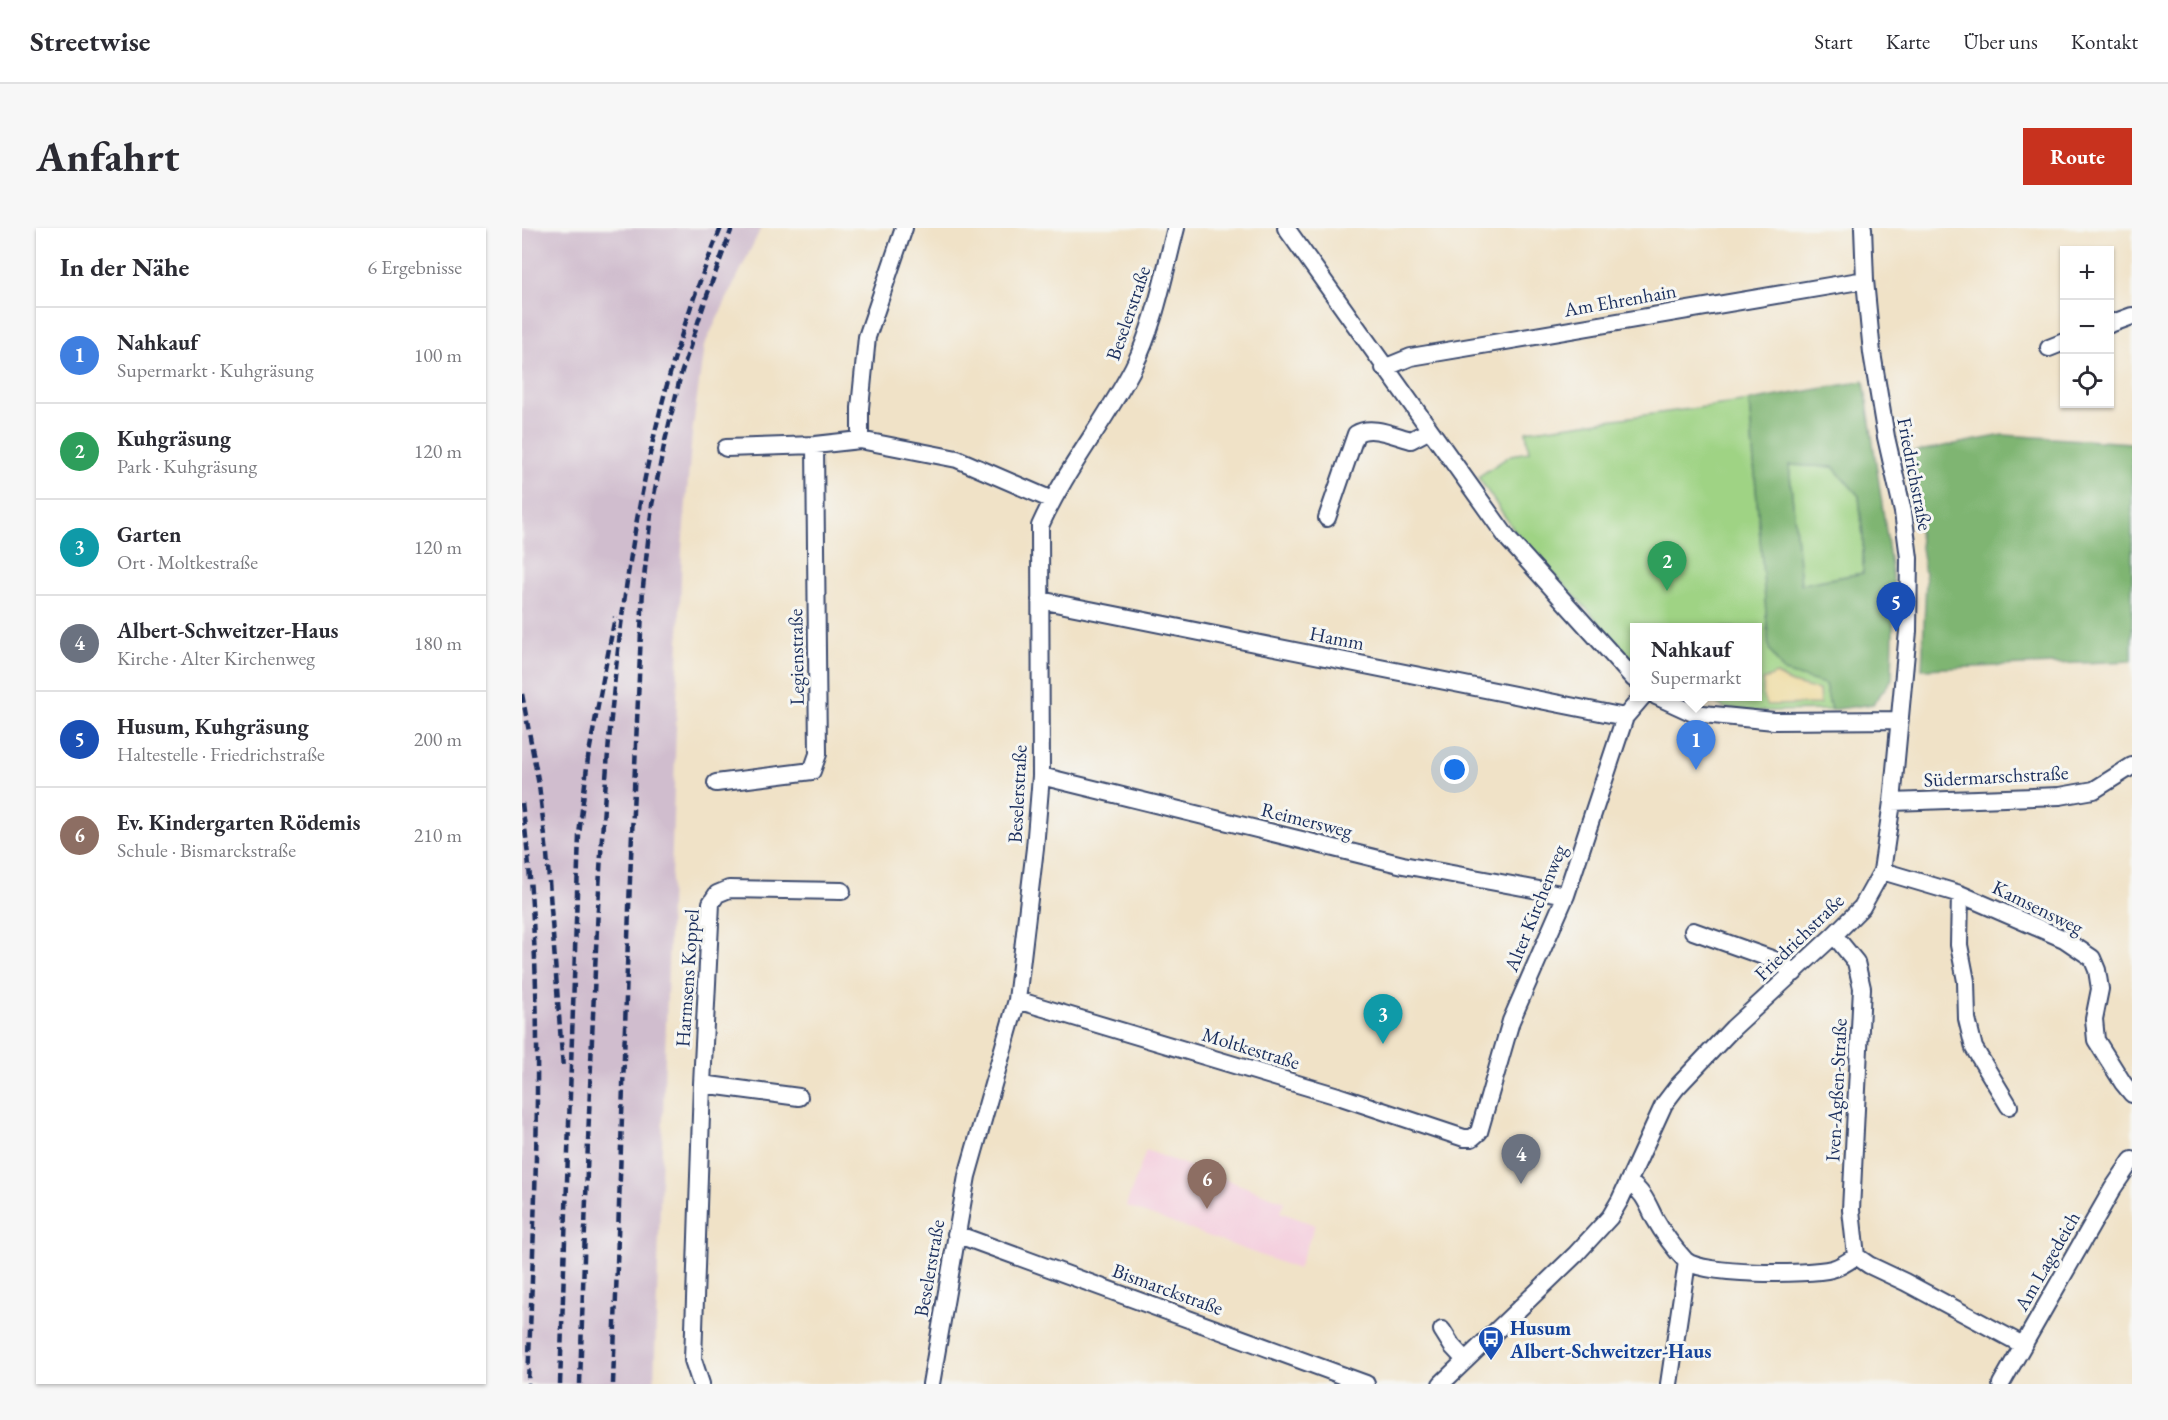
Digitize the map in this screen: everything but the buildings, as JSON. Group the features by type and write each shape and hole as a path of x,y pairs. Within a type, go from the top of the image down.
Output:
{"street":[{"path":"860,440 860,408 867,337 904,228"},
{"name":"Beselerstraße","path":"931,1384 967,1176 1017,1000 1041,776 1040,526 1052,500 1134,367 1150,326 1176,228"},
{"name":"Friedrichstraße","path":"1441,1384 1576,1254 1610,1217 1629,1182 1664,1104 1677,1086 1733,1028 1862,907 1882,871 1892,802 1908,631 1909,558 1903,512 1874,363 1865,280 1863,228"},
{"path":"1289,229 1384,368 1508,539 1630,673"},
{"name":"Am Ehrenhain","path":"1384,368 1411,357 1865,280"},
{"path":"2114,322 2132,316"},
{"path":"1327,518 1356,434 1362,430 1373,430 1411,440 1430,430"},
{"path":"726,448 815,445 860,440 957,459 1052,500"},
{"name":"Legienstraße","path":"716,783 812,771 818,754 815,445"},
{"name":"Hamm","path":"1040,600 1624,717"},
{"name":"Alter Kirchenweg","path":"1472,1138 1479,1132 1511,1021 1566,895 1624,717 1638,701"},
{"path":"1667,701 1693,713 1774,721 1900,720"},
{"name":"Südermarschstraße","path":"1892,802 2060,796 2094,790 2132,766"},
{"name":"Reimersweg","path":"1041,776 1403,866 1566,895"},
{"name":"Kamsensweg","path":"1882,871 1960,894 2064,939 2092,958 2097,970 2100,989 2094,1019 2096,1040 2132,1094"},
{"name":"Harmsens Koppel","path":"701,1384 693,1360 702,1084 711,903 717,894 729,889 842,891"},
{"name":"Kamsensweg","path":"1960,894 1959,945 1966,981 1967,1019 1971,1038 1974,1048 2009,1106"},
{"path":"1692,931 1780,962 1794,973"},
{"name":"Iven-Agßen-Straße","path":"1834,935 1856,962 1862,988 1851,1210 1856,1256"},
{"name":"Moltkestraße","path":"1017,1000 1338,1096 1464,1138 1472,1138"},
{"path":"702,1084 799,1097"},
{"name":"Am Lagedeich","path":"2001,1384 2113,1188 2132,1160"},
{"path":"1629,1182 1640,1191 1666,1236 1687,1262 1724,1270 1769,1274 1833,1269 1856,1256 1869,1265 2023,1345"},
{"name":"Bismarckstraße","path":"956,1234 1366,1384"},
{"path":"1669,1384 1687,1262"},
{"path":"1442,1330 1465,1360"}],"shaded area":[{"path":"522,228 761,228 704,346 692,434 682,549 654,1384 522,1384"},
{"path":"1146,1150 1284,1201 1280,1212 1315,1225 1298,1269 1126,1206"}],"green space":[{"path":"1864,381 1894,586 1892,679 1873,704 1831,710 1825,684 1784,672 1769,649 1749,401","holes":["1789,465 1833,467 1859,496 1863,536 1863,573 1801,584"]},
{"path":"1749,401 1769,649 1784,671 1825,684 1831,710 1753,711 1724,708 1713,701 1762,701 1762,623 1630,623 1630,656 1516,533 1478,477 1511,455 1529,452 1526,431"},
{"path":"2003,435 2132,443 2132,661 1922,669 1926,581 1907,453"},
{"path":"1789,465 1833,467 1859,496 1863,536 1863,573 1801,584"}],"sand":[{"path":"1776,674 1791,683 1819,690 1820,704 1767,705 1763,697 1763,680"}],"railway":[{"path":"580,1384 598,908 609,735 618,648 645,476 665,392 690,309 721,228"},
{"path":"613,1384 630,879 643,587 652,505 681,374 732,228"},
{"path":"560,1384 579,835 588,758 615,617"},
{"path":"522,694 539,785 547,854 563,1069"},
{"path":"522,803 530,875 537,1020 536,1166 528,1384"}],"place":[{"name":"Kuhgräsung","path":"1667,591"},
{"name":"Husum, Kuhgräsung","path":"1896,632"},
{"name":"Nahkauf","path":"1696,770"},
{"name":"Garten","path":"1383,1044"},
{"name":"Albert-Schweitzer-Haus","path":"1521,1184"},
{"name":"Ev. Kindergarten Rödemis","path":"1207,1209"},
{"name":"Husum Albert-Schweitzer-Haus","path":"1491,1362"}]}
